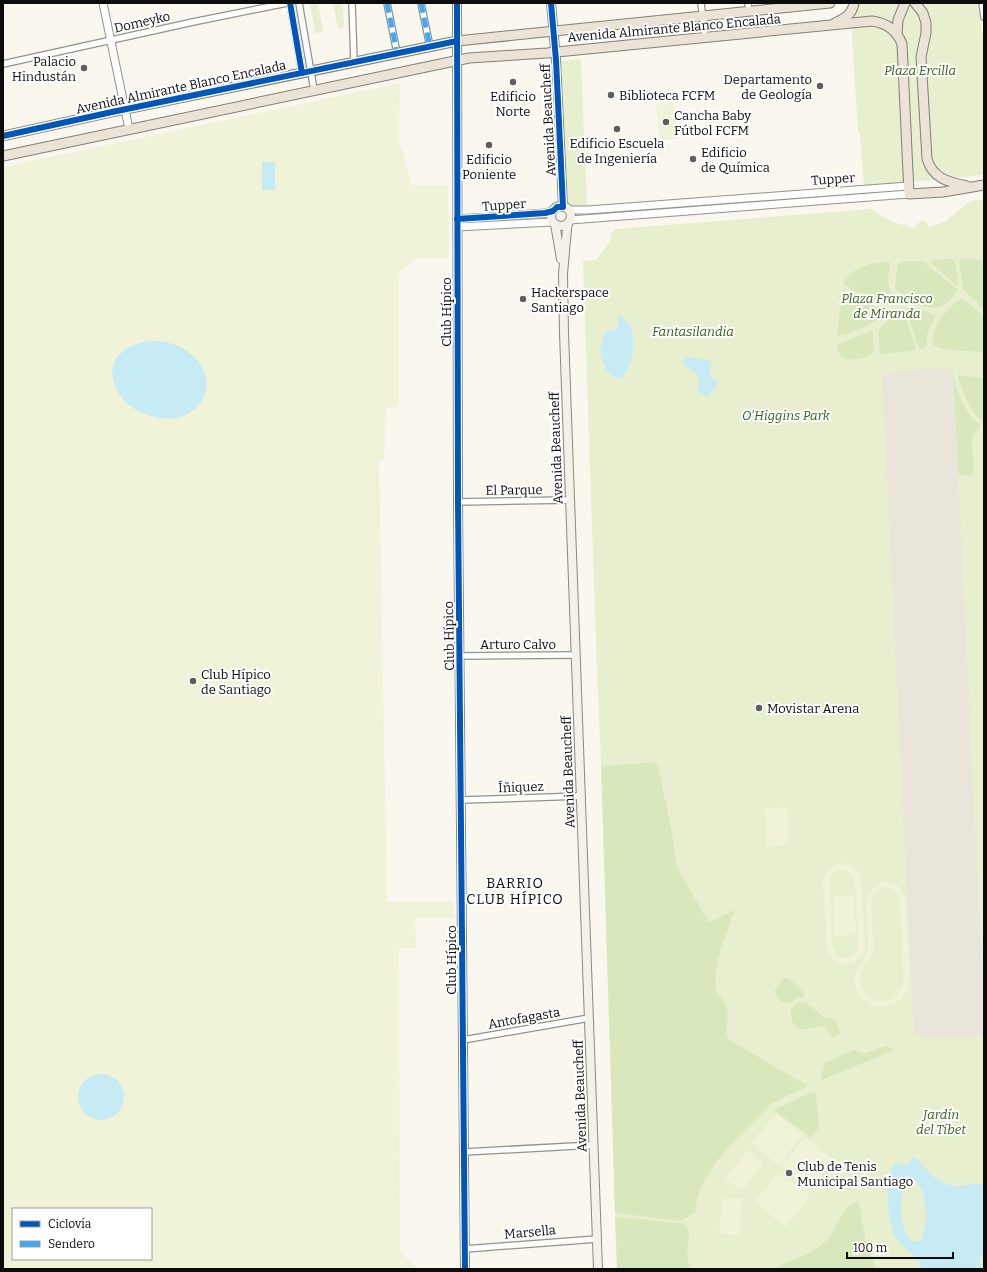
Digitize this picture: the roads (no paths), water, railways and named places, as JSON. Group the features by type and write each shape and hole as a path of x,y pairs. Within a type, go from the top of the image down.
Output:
{"main road":[{"name":"Club Hípico","path":"457,3 458,502 462,800 465,1269"},
{"name":"Avenida Beaucheff","path":"550,3 556,52 566,208"},
{"name":"Avenida Almirante Blanco Encalada","path":"3,136 125,109 457,41 702,17 748,7 830,3"},
{"path":"826,26 848,15 853,8 854,3"},
{"path":"905,3 898,20 897,34 901,40 904,50 908,190 943,192 984,185"},
{"path":"915,3 922,13 926,23 926,33 921,57 927,159 932,170 942,179 951,183 970,187"},
{"name":"Avenida Almirante Blanco Encalada","path":"3,156 469,58 556,52 872,21 885,24 897,34"},
{"path":"557,208 566,208 571,215 569,222 562,226 554,223 551,216 553,211 557,208"},
{"name":"Avenida Beaucheff","path":"569,222 566,229 563,274 598,1269"},
{"name":"Avenida Beaucheff","path":"554,223 563,274"}],"street":[{"path":"103,3 129,129"},
{"name":"Domeyko","path":"3,64 287,3"},
{"path":"290,3 306,72 314,90"},
{"path":"299,3 306,72"},
{"path":"352,3 354,62"},
{"path":"387,3 397,53"},
{"path":"421,3 430,47"},
{"path":"701,3 705,37"},
{"path":"983,5 984,17"},
{"name":"Tupper","path":"566,208 593,210 908,190"},
{"name":"Tupper","path":"569,222 908,190"},
{"name":"Tupper","path":"457,223 553,211"},
{"name":"Tupper","path":"457,223 554,223"},
{"name":"El Parque","path":"458,502 570,500"},
{"name":"Arturo Calvo","path":"460,656 576,655"},
{"name":"Íñiquez","path":"462,800 581,796"},
{"name":"Antofagasta","path":"463,1040 589,1018"},
{"path":"464,1152 594,1145"},
{"name":"Marsella","path":"465,1249 597,1238"}],"water":[{"path":"262,162 275,162 275,190 262,190"},
{"path":"618,314 625,319 630,327 634,344 630,363 621,378 611,375 608,372 603,362 600,346 603,346 603,339 607,330 615,330 618,328"},
{"path":"152,341 166,342 179,346 195,358 201,366 207,384 206,392 202,401 186,415 178,418 163,418 144,414 130,405 119,393 113,380 113,367 119,355 132,346"},
{"path":"686,357 711,361 710,376 714,380 719,381 708,397 697,390 699,385 699,377 695,372 684,366 683,361"},
{"path":"101,1074 114,1078 120,1084 124,1097 120,1110 114,1116 101,1120 88,1116 82,1110 78,1097 82,1084 88,1078"},
{"path":"913,1157 916,1158 934,1177 945,1184 952,1186 984,1184 984,1254 981,1256 979,1262 983,1269 923,1269 916,1258 897,1239 891,1223 889,1212 889,1180 891,1171 895,1164 909,1164","holes":["915,1181 919,1185 925,1200 926,1218 922,1240 914,1242 904,1230 901,1200 908,1184"]}],"place":[{"name":"Palacio Hindustán","path":"84,68"},
{"name":"Edificio Norte","path":"513,82"},
{"name":"Departamento de Geología","path":"820,86"},
{"name":"Biblioteca FCFM","path":"611,95"},
{"name":"Cancha Baby Fútbol FCFM","path":"666,122"},
{"name":"Edificio Escuela de Ingeniería","path":"617,129"},
{"name":"Edificio Poniente","path":"489,145"},
{"name":"Edificio de Química","path":"693,159"},
{"name":"Hackerspace Santiago","path":"523,299"},
{"name":"Club Hípico de Santiago","path":"193,681"},
{"name":"Movistar Arena","path":"759,708"},
{"name":"Club de Tenis Municipal Santiago","path":"789,1173"}],"district":[{"name":"BARRIO CLUB HÍPICO","path":"515,892"}],"park label":[{"name":"Plaza Ercilla","path":"920,70"},
{"name":"Plaza Francisco de Miranda","path":"887,306"},
{"name":"Fantasilandia","path":"693,331"},
{"name":"O'Higgins Park","path":"786,415"},
{"name":"Jardín del Tíbet","path":"941,1122"}]}
